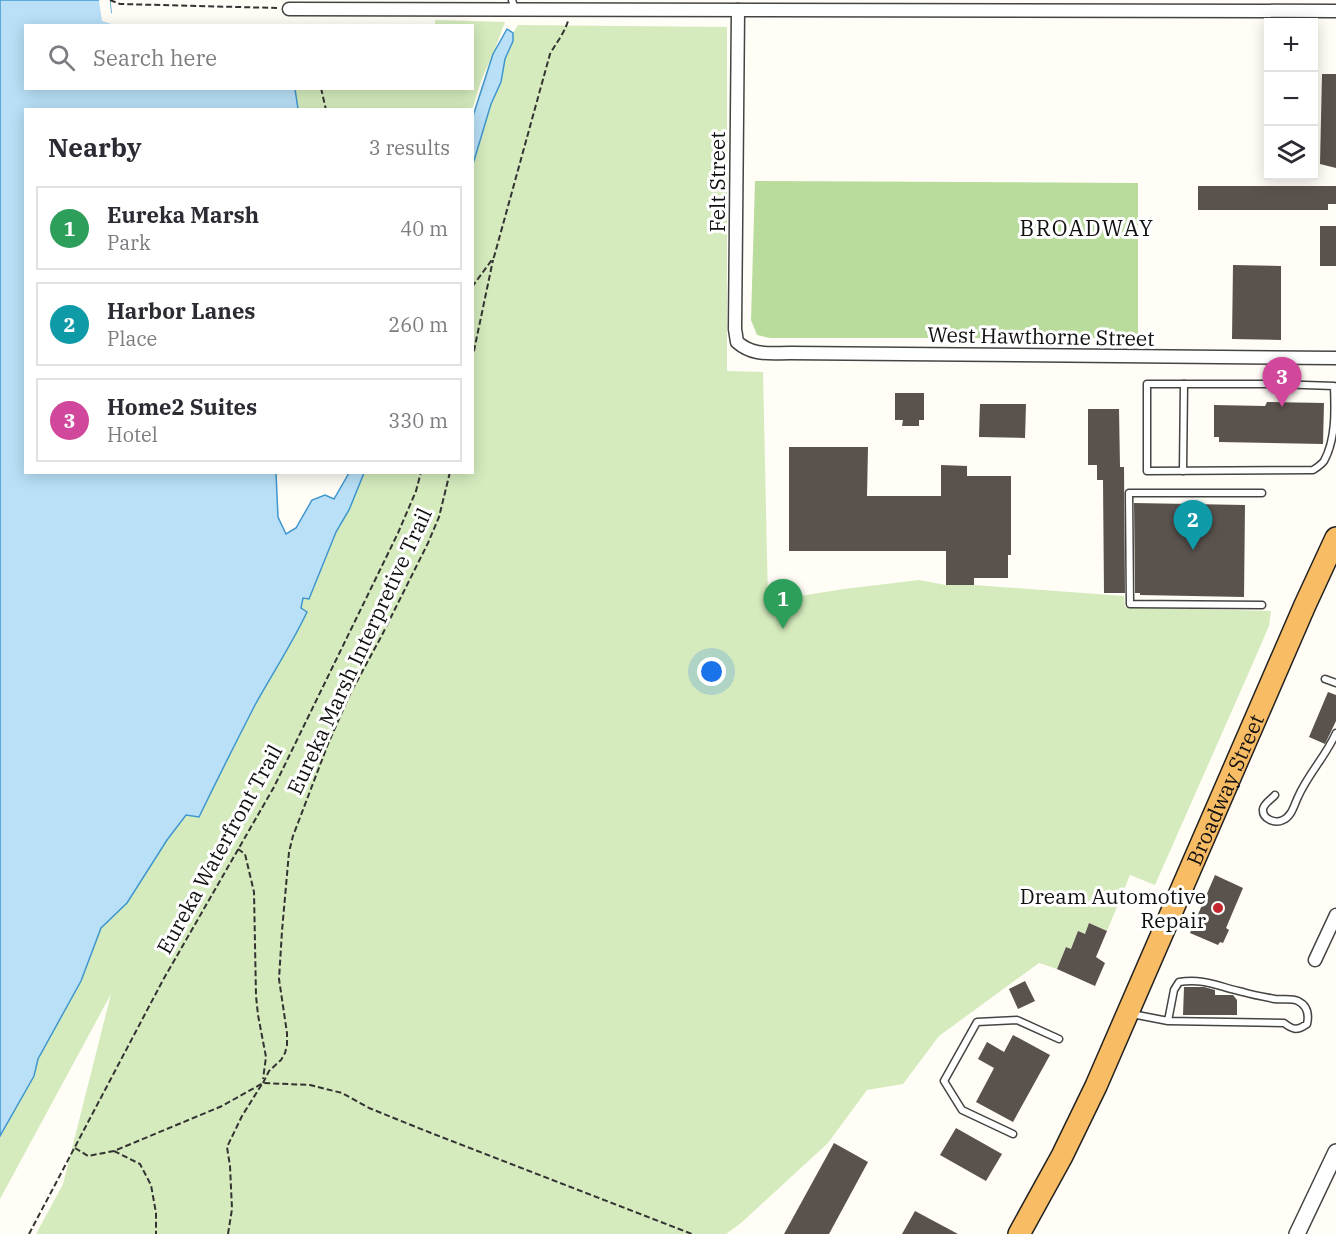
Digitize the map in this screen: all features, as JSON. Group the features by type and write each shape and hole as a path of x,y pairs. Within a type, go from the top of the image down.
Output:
{"highway":[{"name":"Broadway Street","path":"1019,1234 1062,1156 1096,1086 1336,538"}],"street":[{"path":"289,9 513,5 738,10 1285,6 1336,11"},
{"name":"Felt Street","path":"738,10 735,329 737,342 746,349"},
{"name":"West Hawthorne Street","path":"746,349 778,353 1336,358"},
{"path":"1315,960 1336,915"},
{"path":"1297,1234 1336,1152"}],"lane":[{"path":"1275,358 1275,384"},
{"path":"1147,384 1275,384 1334,386 1335,428 1323,463 1313,470 1147,471 1147,384"},
{"path":"1183,471 1184,384"},
{"path":"1262,493 1129,493 1130,604 1262,605"},
{"path":"1325,679 1336,683"},
{"path":"1275,795 1263,809 1264,815 1276,822 1290,814 1305,781 1330,746 1336,733"},
{"path":"1128,1014 1168,1021 1284,1023 1292,1029 1299,1030 1307,1024 1309,1016 1306,1008 1298,1000 1280,1000 1210,982 1190,981 1179,982 1174,990 1168,1021"},
{"path":"1013,1134 962,1110 944,1081 976,1023 1017,1020 1059,1039"}],"path":[{"path":"110,0 120,4 289,9"},
{"path":"474,351 494,257 547,64 554,46 566,29 573,6"},
{"path":"321,90 326,108"},
{"path":"474,284 494,257"},
{"name":"Eureka Waterfront Trail","path":"29,1234 163,980 274,787 398,533 421,474"},
{"name":"Eureka Marsh Interpretive Trail","path":"228,1234 232,1209 227,1147 242,1116 269,1071 281,1060 287,1045 279,979 289,852 293,836 350,694 440,517 450,474"},
{"path":"238,849 245,854 254,892 256,996 266,1057 263,1083"},
{"path":"75,1148 88,1156 114,1151 222,1106 263,1083 310,1085 342,1093 369,1108 430,1133 692,1234"},
{"path":"114,1151 140,1164 151,1185 156,1214 156,1234"}],"green space":[{"path":"0,0 24,24 26,108 24,108 24,474 37,474 278,517 286,534 296,528 312,500 325,495 334,499 348,474 474,474 474,110 491,58 473,108 293,108 293,90 474,90 474,24 435,24 435,20 505,22 494,51 507,29 513,33 518,25 727,27 727,371 763,372 768,601 919,580 946,585 1124,596 1125,607 1271,611 1269,626 1155,885 1130,875 1107,931 1089,923 1085,934 1078,932 1071,949 1066,947 1057,969 1039,963 939,1036 903,1084 867,1090 828,1143 726,1234 36,1234 63,1184 111,994 0,1199"},
{"path":"755,181 1138,183 1138,338 770,338 757,335 751,320"}],"water":[{"path":"0,0 110,0 114,20 232,24 24,24 24,90 295,90 298,108 24,108 24,474 276,474 278,517 286,534 296,528 312,500 325,495 334,499 348,474 364,474 349,510 336,532 309,599 303,598 301,608 307,612 255,705 199,817 186,815 167,840 127,903 101,928 81,981 38,1059 34,1076 0,1136"},
{"path":"507,29 513,33 513,41 505,59 501,82 491,104 474,161 474,113 493,54"}],"pier":[{"path":"99,0 110,0 111,13 116,17 253,19 264,24 112,24 102,21"}],"building":[{"path":"1322,74 1336,74 1336,168 1320,164"},
{"path":"1198,186 1336,186 1336,204 1328,204 1328,210 1198,210"},
{"path":"1320,226 1336,226 1336,266 1320,266"},
{"path":"1233,265 1281,266 1281,340 1232,339"},
{"path":"895,393 924,393 924,420 919,420 919,426 902,426 903,420 895,420"},
{"path":"1267,402 1324,403 1323,444 1219,442 1219,437 1214,437 1214,405 1265,406"},
{"path":"980,404 1026,404 1025,438 979,437"},
{"path":"1088,409 1119,409 1120,467 1124,467 1125,593 1104,593 1103,480 1097,480 1097,465 1088,465"},
{"path":"789,447 868,447 867,496 941,496 941,465 967,466 967,476 1011,476 1011,555 1008,555 1008,578 974,578 974,585 946,585 946,551 789,551"},
{"path":"1134,503 1245,505 1244,597 1140,595 1140,593 1135,593"},
{"path":"1328,692 1336,695 1336,721 1325,744 1309,737"},
{"name":"Dream Automotive Repair","path":"1215,875 1243,888 1226,928 1229,930 1223,943 1220,942 1218,945 1190,933"},
{"path":"1089,923 1107,931 1096,957 1105,963 1095,986 1057,969 1066,947 1071,949 1078,931 1085,934"},
{"path":"1025,981 1035,1001 1018,1009 1009,989"},
{"path":"1184,987 1204,987 1215,990 1215,995 1233,995 1237,1000 1237,1015 1183,1015"},
{"path":"1013,1035 1050,1055 1013,1122 976,1102 994,1068 978,1059 987,1042 1004,1052"},
{"path":"956,1128 1002,1154 986,1181 940,1155"},
{"path":"834,1143 868,1162 829,1234 784,1234"},
{"path":"915,1211 958,1234 902,1234"}],"place":[{"name":"Home2 Suites","path":"1282,407"},
{"name":"Harbor Lanes","path":"1193,550"},
{"name":"Eureka Marsh","path":"783,629"},
{"name":"Dream Automotive Repair","path":"1218,908"}],"district":[{"name":"BROADWAY","path":"1087,227"}]}
